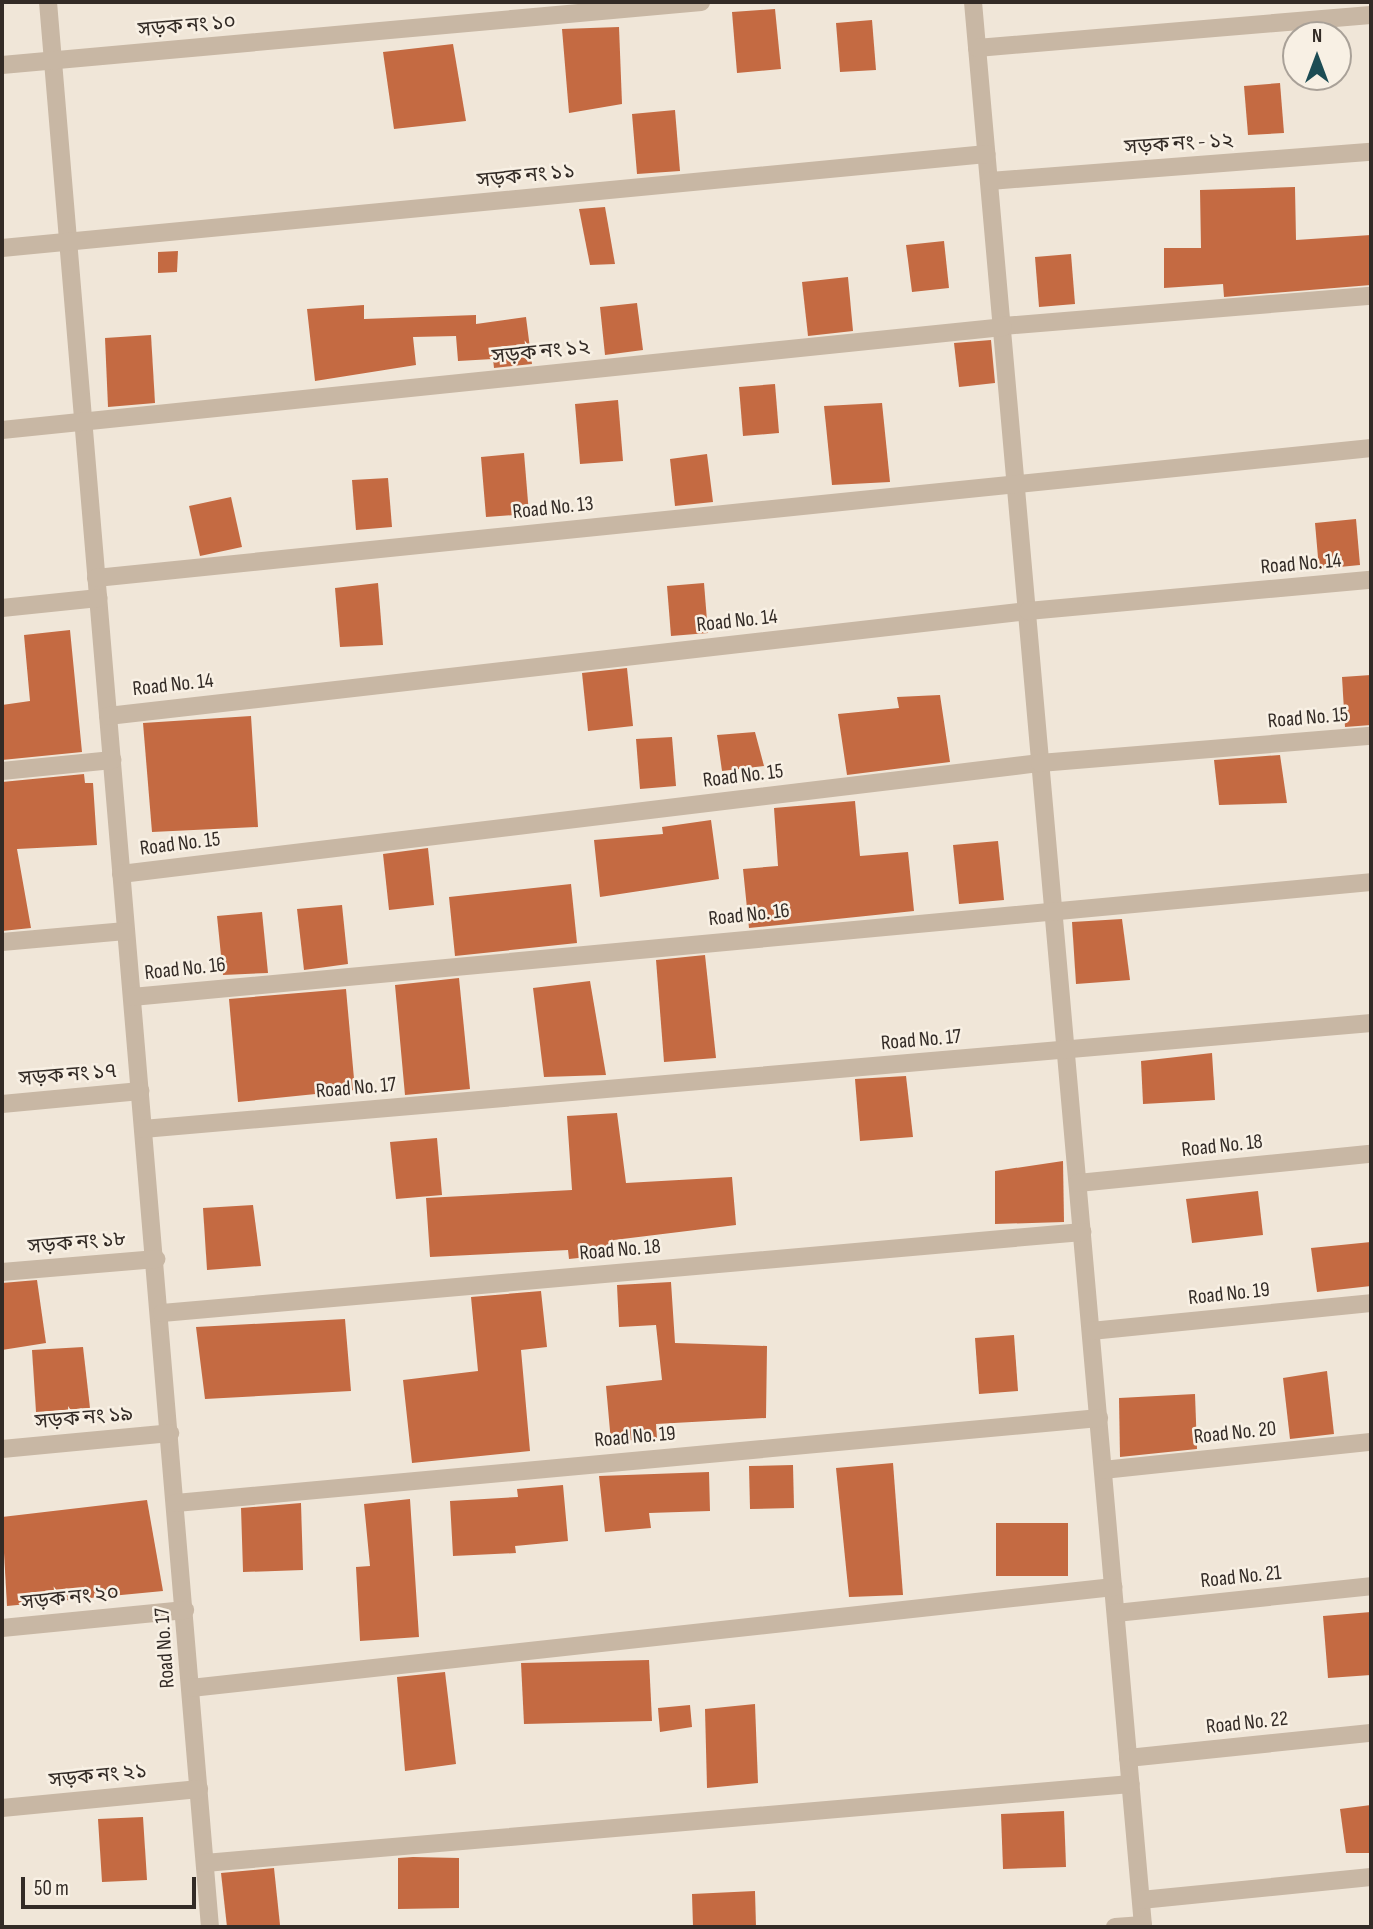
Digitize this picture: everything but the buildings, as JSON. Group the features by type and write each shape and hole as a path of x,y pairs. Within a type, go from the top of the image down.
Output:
{"street":[{"path":"48,2 143,1129"},
{"name":"সড়ক নং ১০","path":"53,61 701,2"},
{"path":"973,2 1143,1926 1115,1927"},
{"path":"977,48 1371,15"},
{"path":"2,65 53,61"},
{"name":"সড়ক নং - ১২","path":"990,181 1371,152"},
{"name":"সড়ক নং ১১","path":"68,243 988,154"},
{"path":"2,248 68,243"},
{"name":"সড়ক নং ১২","path":"2,430 1003,327 1371,296"},
{"name":"Road No. 13","path":"96,578 1371,447"},
{"name":"Road No. 14","path":"108,716 1028,611 1371,580"},
{"path":"2,608 98,598"},
{"name":"Road No. 15","path":"121,874 1040,763 1371,736"},
{"path":"2,771 112,760"},
{"name":"Road No. 16","path":"132,998 1053,908 1371,882"},
{"path":"2,942 126,931"},
{"name":"Road No. 17","path":"210,1927 162,1313 143,1129 1371,1023"},
{"name":"সড়ক নং ১৭","path":"2,1104 139,1091"},
{"name":"Road No. 18","path":"1078,1184 1371,1154"},
{"name":"Road No. 18","path":"162,1313 1082,1232"},
{"name":"সড়ক নং ১৮","path":"2,1272 156,1259"},
{"name":"Road No. 19","path":"1091,1331 1371,1303"},
{"name":"Road No. 19","path":"176,1503 1098,1418"},
{"name":"সড়ক নং ১৯","path":"2,1449 170,1433"},
{"name":"Road No. 20","path":"1103,1470 1371,1442"},
{"name":"Road No. 21","path":"1116,1613 1371,1586"},
{"path":"191,1688 1113,1587"},
{"name":"সড়ক নং ২০","path":"2,1628 185,1610"},
{"name":"Road No. 22","path":"1128,1758 1371,1733"},
{"path":"205,1863 1131,1784"},
{"name":"সড়ক নং ২১","path":"2,1808 199,1789"},
{"path":"1141,1900 1371,1877"}]}
